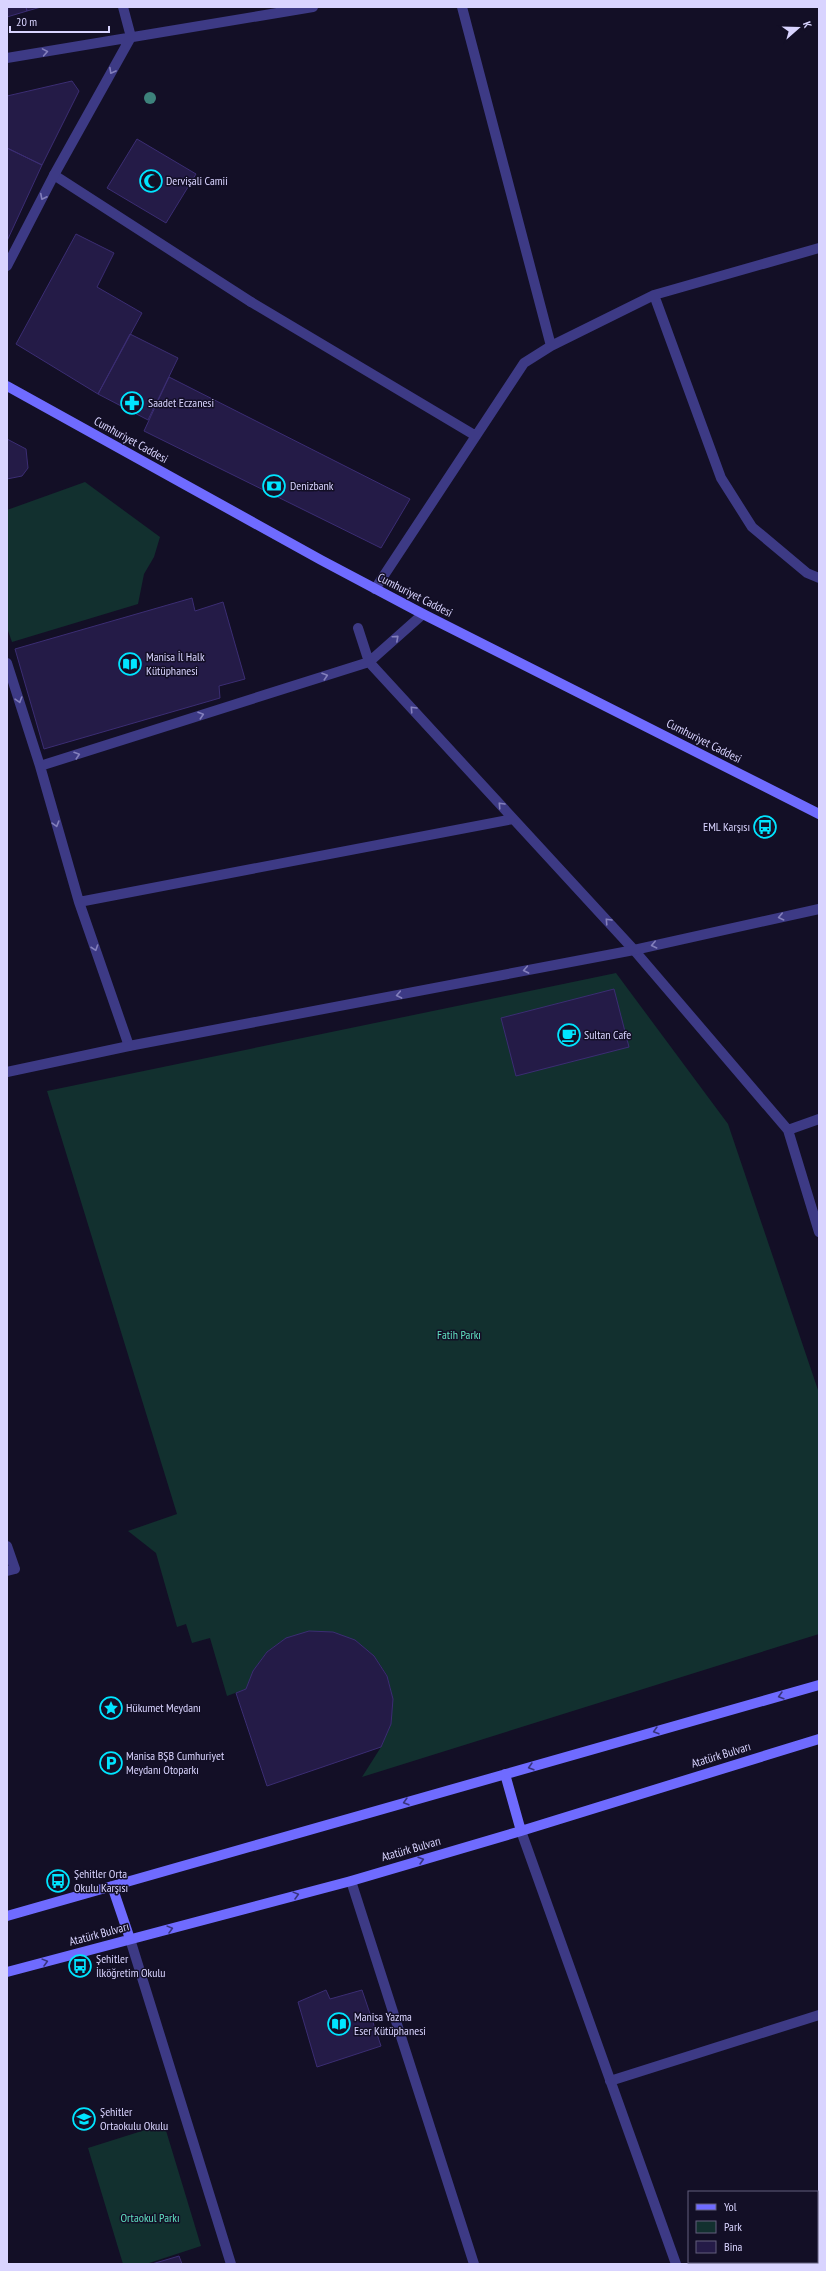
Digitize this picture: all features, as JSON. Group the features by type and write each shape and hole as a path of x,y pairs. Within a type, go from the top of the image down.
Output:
{"main road":[{"name":"Cumhuriyet Caddesi","path":"7,386 423,614 819,814"},
{"path":"7,1916 819,1685"},
{"name":"Atatürk Bulvarı","path":"7,1972 350,1880 521,1831 819,1738"},
{"path":"505,1774 521,1831"},
{"path":"112,1886 130,1939"}],"street":[{"path":"7,266 54,175 132,36 123,7"},
{"path":"7,58 313,7"},
{"path":"462,7 551,346"},
{"path":"54,175 251,302 476,436"},
{"path":"375,588 524,363 551,346 654,295 819,248"},
{"path":"654,295 721,478 752,527 807,572 819,578"},
{"path":"40,766 369,662 423,614"},
{"path":"358,628 369,662 634,950 788,1130 819,1232"},
{"path":"7,663 40,766 79,902 129,1046"},
{"path":"79,902 513,819"},
{"path":"7,1072 129,1046 634,950 819,909"},
{"path":"788,1130 819,1118"},
{"path":"7,1546 11,1570"},
{"path":"521,1831 676,2264"},
{"path":"350,1880 474,2264"},
{"path":"130,1939 232,2264"},
{"path":"610,2081 819,2015"}],"green space":[{"path":"85,482 160,537 154,557 144,574 138,604 12,642 7,628 7,510"},
{"name":"Fatih Parkı","path":"616,973 728,1124 819,1393 819,1634 362,1777 381,1747 391,1724 393,1699 387,1675 374,1656 355,1640 286,1638 267,1652 253,1671 246,1689 227,1696 210,1638 192,1643 186,1624 177,1627 156,1553 128,1531 177,1514 47,1091"},
{"name":"Ortaokul Parkı","path":"164,2124 201,2246 146,2264 123,2264 88,2148"}],"building":[{"path":"7,7 26,7 27,11 7,17"},
{"path":"26,7 41,7 27,11"},
{"path":"72,81 79,91 42,165 7,148 7,96"},
{"name":"Dervişali Camii","path":"137,139 196,174 166,223 107,188"},
{"path":"7,148 42,165 7,241"},
{"path":"76,234 114,253 97,287 142,313 98,394 16,344"},
{"path":"130,334 178,358 148,420 98,394"},
{"path":"169,377 410,499 381,548 144,431"},
{"path":"7,439 26,449 28,468 22,476 7,479"},
{"name":"Manisa İl Halk Kütüphanesi","path":"192,598 195,611 223,602 245,679 219,686 220,698 44,749 15,649"},
{"path":"614,989 629,1047 516,1076 501,1018"},
{"path":"309,1631 333,1632 355,1640 374,1656 387,1676 393,1699 391,1724 381,1747 267,1786 236,1693 246,1689 253,1671 267,1652 286,1638"},
{"name":"Manisa Yazma Eser Kütüphanesi","path":"326,1990 330,1999 362,1990 381,2046 317,2067 298,2002"},
{"path":"179,2256 182,2264 152,2264"}],"place":[{"name":"Dervişali Camii","path":"151,181"},
{"name":"Saadet Eczanesi","path":"132,403"},
{"name":"Denizbank","path":"274,486"},
{"name":"Manisa İl Halk Kütüphanesi","path":"130,664"},
{"name":"EML Karşısı","path":"765,827"},
{"name":"Sultan Cafe","path":"569,1035"},
{"name":"Hükumet Meydanı","path":"111,1708"},
{"name":"Manisa BŞB Cumhuriyet Meydanı Otoparkı","path":"111,1763"},
{"name":"Şehitler Orta Okulu Karşısı","path":"58,1881"},
{"name":"Şehitler İlköğretim Okulu","path":"80,1966"},
{"name":"Manisa Yazma Eser Kütüphanesi","path":"339,2024"},
{"name":"Şehitler Ortaokulu Okulu","path":"84,2119"}]}
